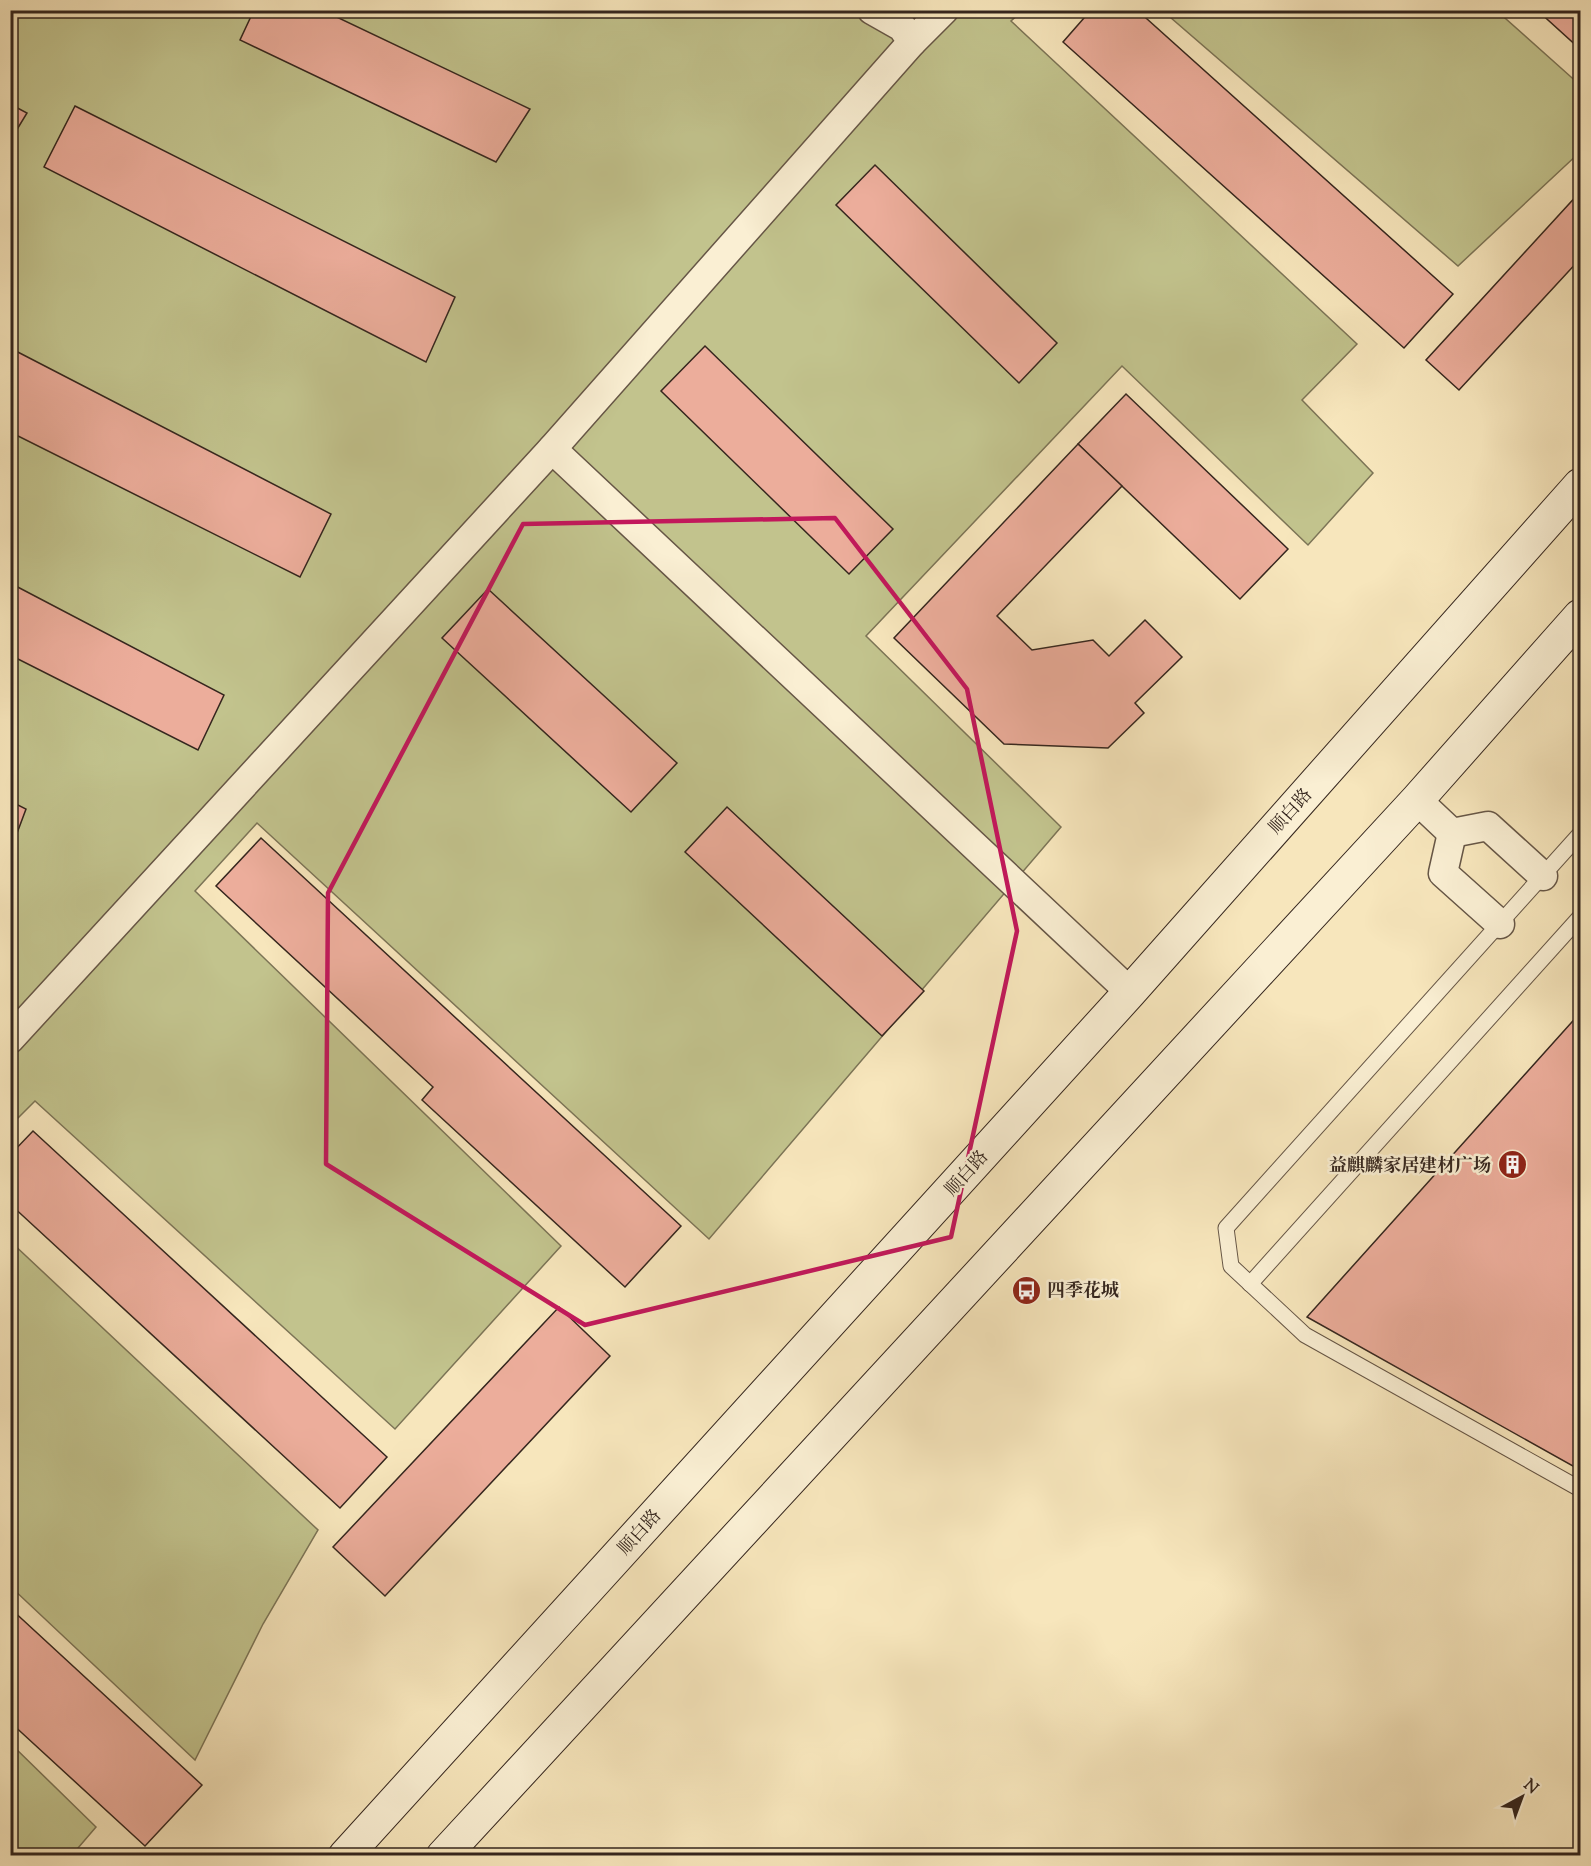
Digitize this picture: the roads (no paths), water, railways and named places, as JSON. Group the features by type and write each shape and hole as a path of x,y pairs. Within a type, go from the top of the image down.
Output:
{"main road":[{"name":"顺白路","path":"345,1856 1130,992 1581,485"},
{"path":"443,1856 1417,800 1581,616"}],"street":[{"path":"872,10 902,27 912,42"},
{"path":"10,1040 552,450 912,42 944,10"},
{"path":"552,450 1130,992"},
{"path":"1417,800 1452,833"},
{"path":"1452,833 1488,826 1543,876"},
{"path":"1452,833 1443,873 1500,924"}],"lane":[{"path":"1581,834 1226,1228 1231,1266 1305,1335 1581,1489"},
{"path":"1250,1284 1581,917"}],"place":[{"name":"益麒麟家居建材广场","path":"1512,1165"},
{"name":"四季花城","path":"1026,1290"}]}
